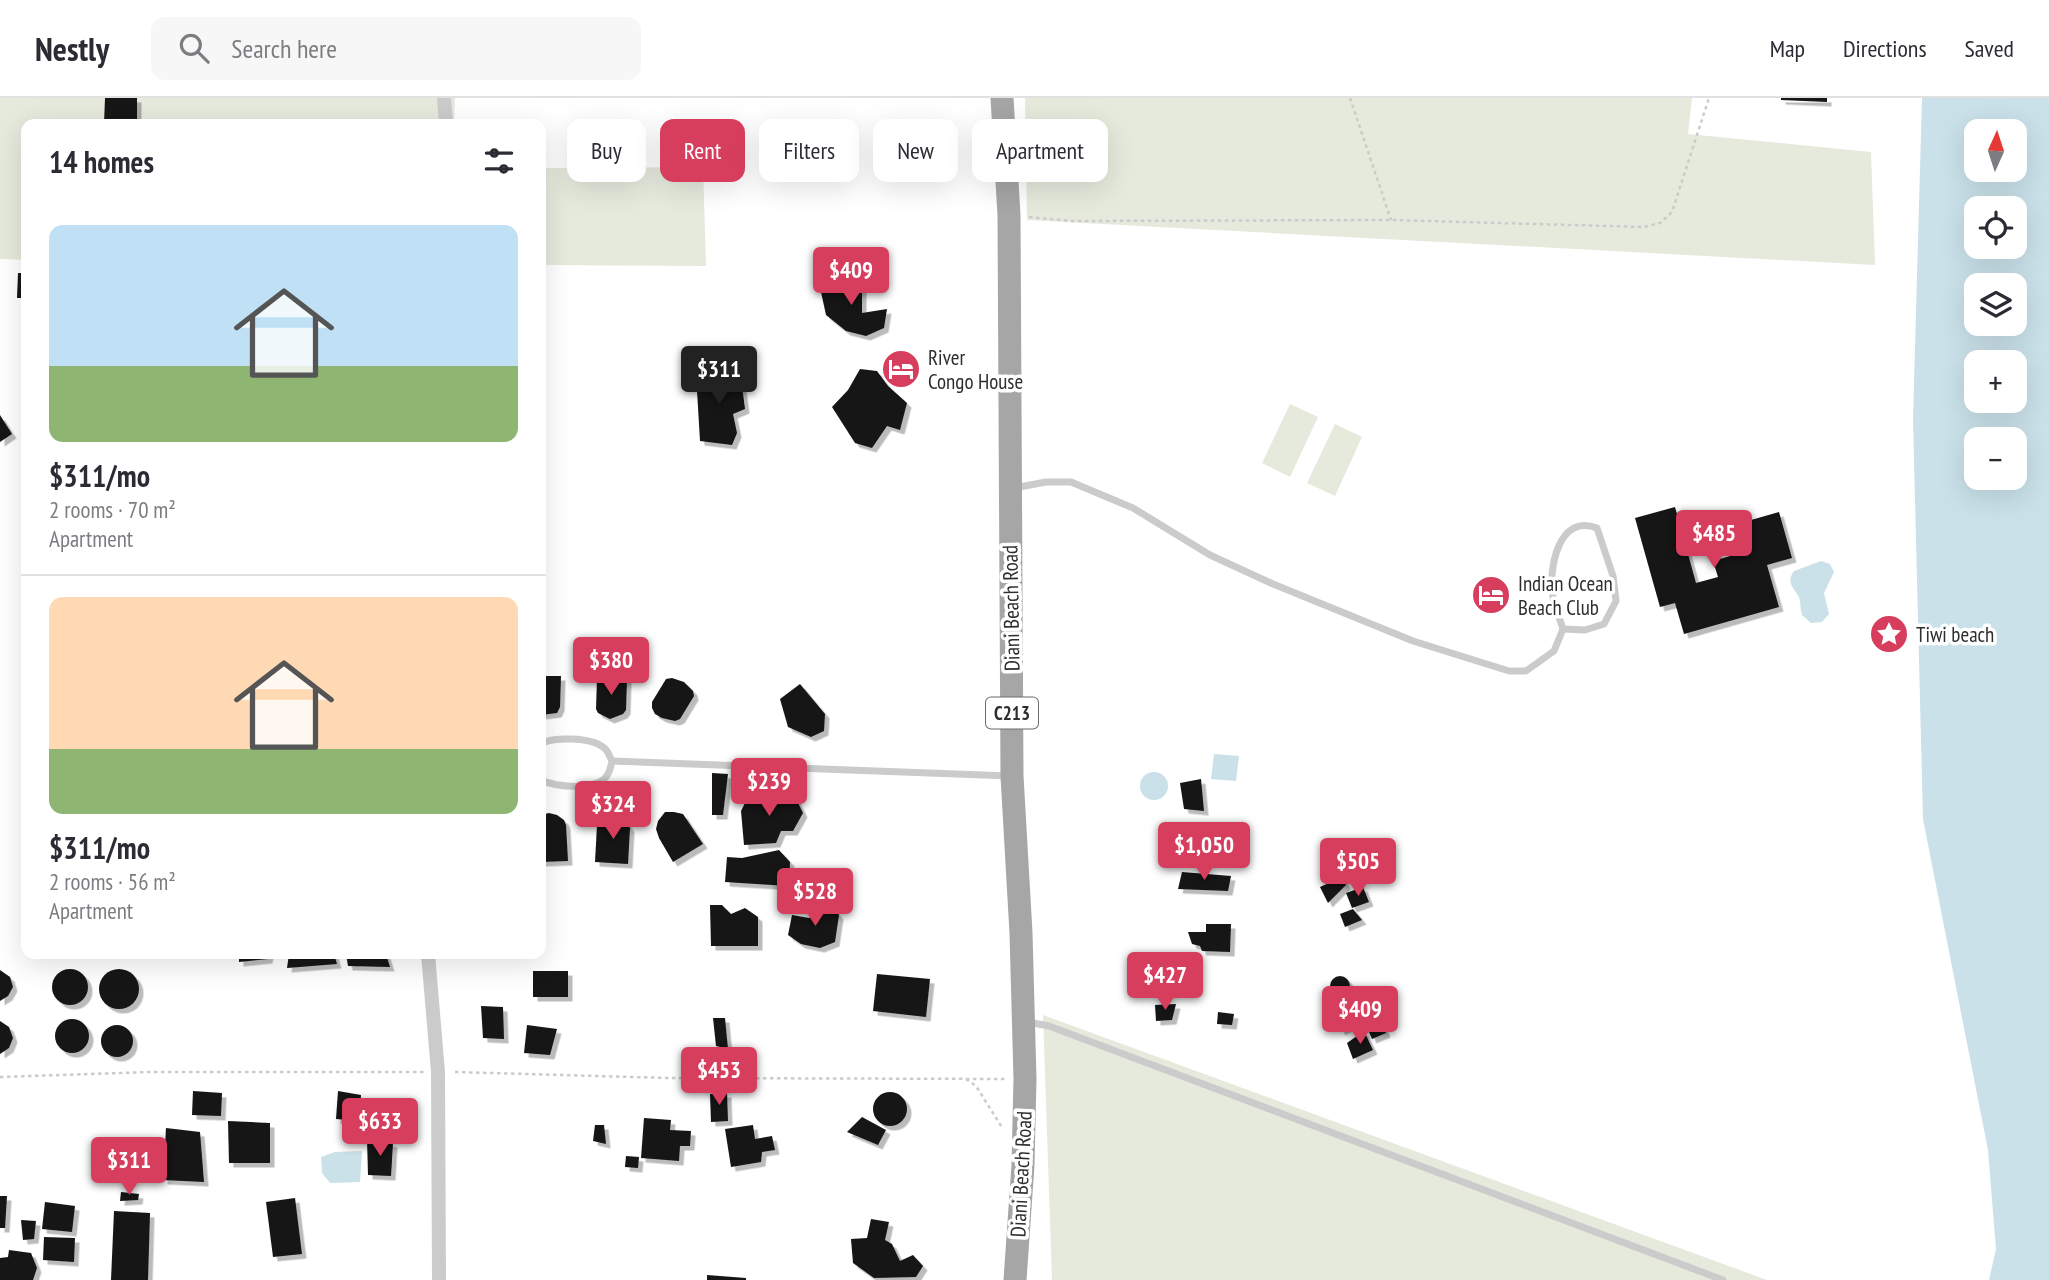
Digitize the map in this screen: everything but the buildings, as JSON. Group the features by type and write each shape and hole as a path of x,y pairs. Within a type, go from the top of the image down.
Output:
{"main road":[{"name":"Diani Beach Road","path":"1002,98 1009,215 1012,776 1025,1079 1023,1165 1015,1280"}],"street":[{"path":"444,98 446,119"},
{"path":"428,959 438,1072 439,1280"}],"lane":[{"path":"1009,489 1046,482 1071,482 1133,508 1210,555 1273,584 1413,640 1509,671 1526,671 1554,651 1563,629 1553,597 1551,566 1562,540 1570,531 1579,525 1589,525 1597,528 1613,576 1616,601 1604,624 1585,630 1563,629"},
{"path":"546,741 576,740 596,743 606,748 612,761 605,779 569,786 546,782"},
{"path":"612,761 1012,776"},
{"path":"1024,1022 1049,1026 1723,1280"}],"path":[{"path":"1350,98 1391,220"},
{"path":"1009,215 1073,221 1391,220 1644,227 1660,223 1672,212 1709,98"},
{"path":"0,1077 150,1072 438,1072 668,1078 1025,1079"},
{"path":"966,1079 976,1086 1004,1130"}],"shaded area":[{"path":"0,98 455,98 454,119 21,119 21,260 0,259"},
{"path":"1025,98 1692,98 1688,134 1871,152 1875,265 1027,220 1026,182 1108,182 1108,119 1025,119"},
{"path":"646,167 660,167 660,182 703,182 706,266 546,265 546,168 567,168 567,182 646,182"},
{"path":"1290,404 1318,417 1290,477 1262,463"},
{"path":"1335,424 1362,437 1335,496 1307,483"},
{"path":"1043,1015 1767,1280 1052,1280"}],"water":[{"path":"1922,98 2049,98 2049,1280 1989,1280 1996,1249 1988,1150 1923,819 1913,419"},
{"path":"1821,561 1830,564 1834,572 1824,593 1829,614 1822,622 1811,623 1802,615 1799,597 1791,584 1791,578 1794,571"},
{"path":"1214,754 1239,756 1236,781 1211,779"},
{"path":"1154,772 1164,776 1168,786 1164,796 1154,800 1144,796 1140,786 1144,776"},
{"path":"812,874 828,877 826,893 799,894 798,877"},
{"path":"362,1151 360,1182 330,1183 322,1173 321,1157 335,1152"}],"place":[{"name":"River Congo House","path":"901,369"},
{"name":"Indian Ocean Beach Club","path":"1491,595"},
{"name":"Tiwi beach","path":"1889,634"}]}
